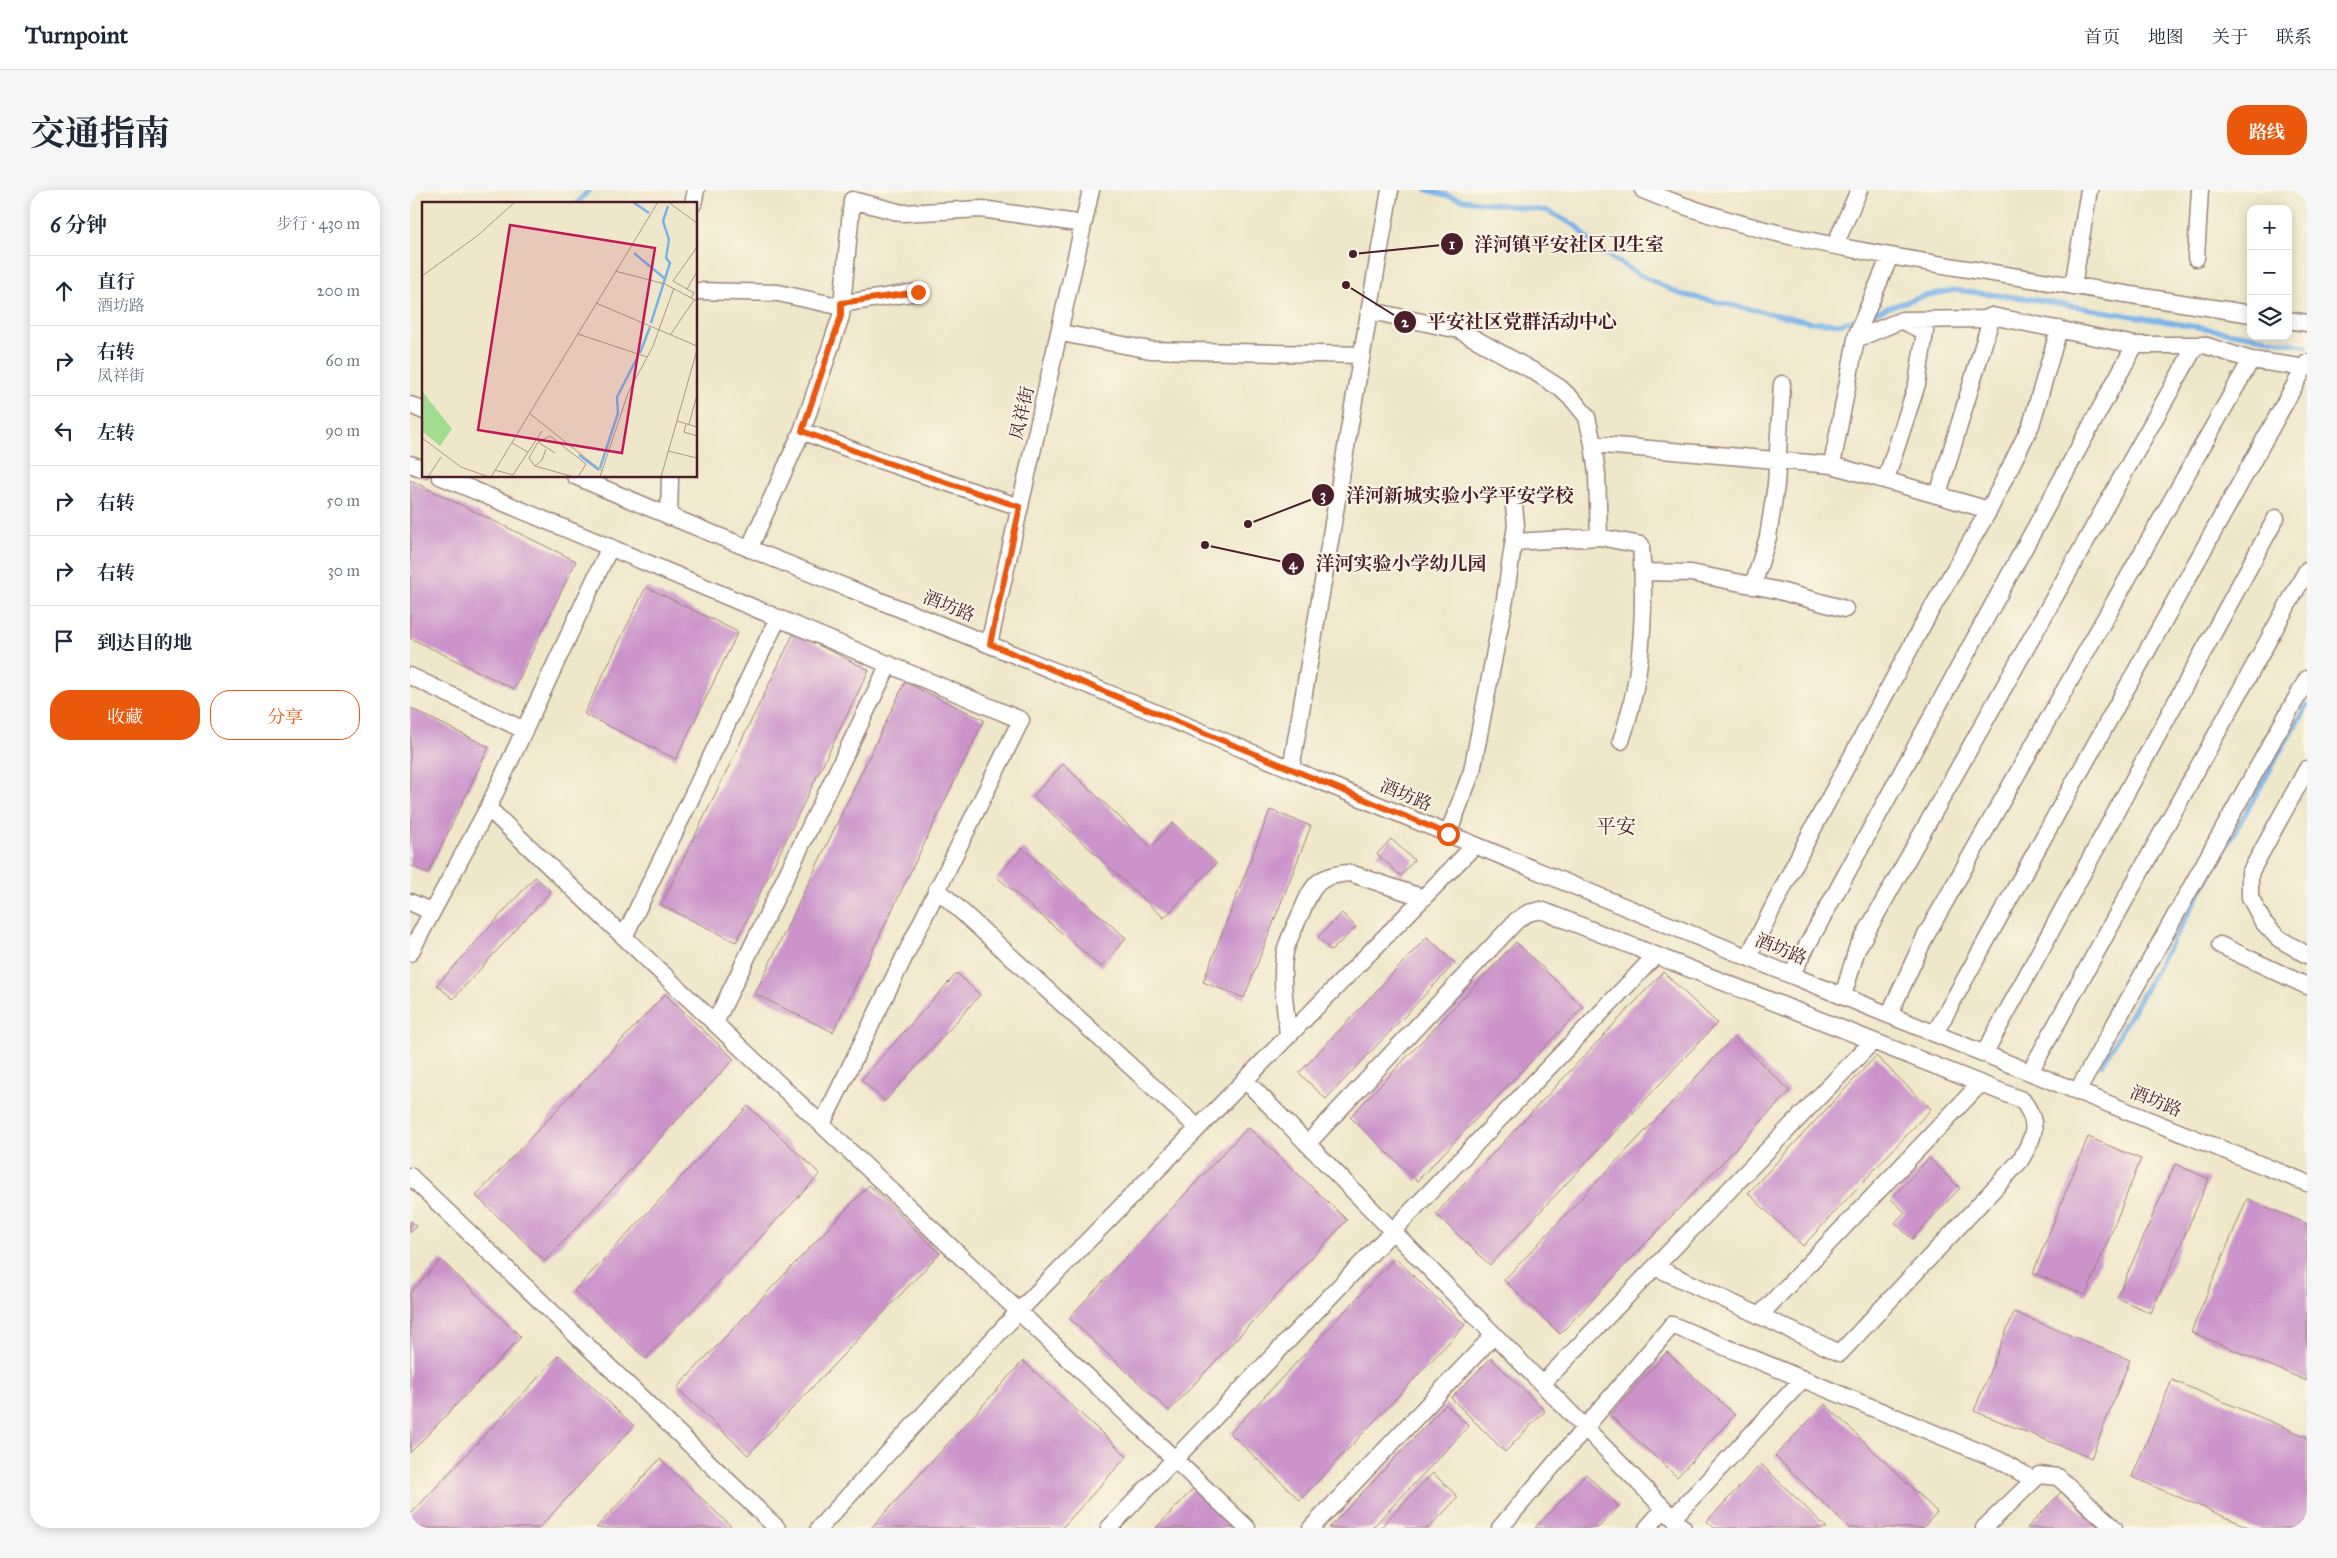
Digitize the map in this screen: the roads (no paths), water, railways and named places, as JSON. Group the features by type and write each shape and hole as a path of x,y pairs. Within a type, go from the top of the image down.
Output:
{"street":[{"name":"凤祥街","path":"990,644 1091,190"},
{"path":"1291,769 1360,355 1371,311 1390,190"},
{"path":"1643,190 1684,207 1757,229 1890,256 2247,313"},
{"path":"1836,245 1859,190"},
{"path":"2073,286 2090,190"},
{"path":"2196,258 2200,190"},
{"path":"749,548 802,431 841,316 852,200 902,213 982,209 1083,224"},
{"path":"1832,464 1861,326 1890,256"},
{"path":"698,291 778,293 833,305 918,292"},
{"path":"1371,311 1459,330 1535,372 1560,388 1574,401 1587,418 1593,444 1597,474 1598,537"},
{"path":"1861,326 1902,320 1986,319 1992,316 2135,344 2204,345 2251,360 2306,366 1935,1033"},
{"path":"1938,495 1992,316"},
{"path":"1886,479 1917,384 1925,332 1902,320"},
{"path":"2292,321 2307,323"},
{"path":"1748,957 1808,838 1928,615 1989,510 2031,425 2059,329"},
{"path":"1060,333 1150,350 1360,355"},
{"path":"1791,974 2135,344"},
{"path":"1842,996 1857,950 2196,345"},
{"path":"1889,1015 1925,937 2251,360"},
{"path":"1753,586 1768,537 1778,458 1782,384"},
{"path":"410,405 422,410"},
{"path":"802,431 876,459 1020,507"},
{"path":"1593,444 1832,464 1989,510"},
{"path":"410,464 422,468"},
{"path":"445,478 1021,720 822,1124"},
{"name":"酒坊路","path":"580,478 669,517 990,644 2077,1092 2307,1183"},
{"path":"669,517 670,478"},
{"path":"1448,834 1472,771 1505,599 1516,525 1514,506"},
{"path":"1984,1054 2276,518"},
{"path":"1514,542 1598,537 1642,545 1644,572 1641,661 1621,741"},
{"path":"410,953 488,808 610,548"},
{"path":"2030,1072 2307,570"},
{"path":"1644,572 1691,573 1845,609"},
{"path":"624,937 778,618"},
{"path":"715,1023 888,664"},
{"path":"410,676 524,730"},
{"path":"2077,1092 2307,679"},
{"path":"2307,769 2250,873 2250,897 2263,922 2278,938 2307,955"},
{"path":"488,808 1247,1528"},
{"path":"819,1528 1020,1311 1474,845"},
{"path":"1288,1036 1284,978 1286,948 1311,888 1323,879 1337,874 1350,874 1424,898"},
{"path":"938,890 1198,1128"},
{"path":"410,902 432,912"},
{"path":"1307,1144 1518,920 1528,913 1541,910 2022,1100 2032,1112 2035,1132 2020,1161 1840,1354 1655,1267"},
{"path":"2220,945 2307,986"},
{"path":"1109,1528 1655,956"},
{"path":"1542,1384 1872,1042"},
{"path":"1245,1080 1673,1519"},
{"path":"1759,1316 1980,1084"},
{"path":"410,1176 777,1528"},
{"path":"1500,1528 1672,1325 1999,1460 2034,1480"},
{"path":"1311,1528 1494,1335"},
{"path":"1647,1528 1673,1519 1803,1379"},
{"path":"1984,1528 2039,1475 2058,1477 2114,1528"}],"waterway":[{"path":"578,202 589,190"},
{"path":"1427,190 1464,200 1548,211 1578,227 1594,247 1640,275 1680,294 1810,322 1840,324 1861,317"},
{"path":"1869,314 1920,297 1954,290 2031,299 2247,335"},
{"path":"2274,340 2307,346"},
{"path":"2102,1065 2307,705"}],"place":[{"name":"洋河镇平安社区卫生室","path":"1353,254"},
{"name":"平安社区党群活动中心","path":"1346,285"},
{"name":"洋河新城实验小学平安学校","path":"1248,524"},
{"name":"洋河实验小学幼儿园","path":"1205,545"}],"district":[{"name":"平安","path":"1616,826"}]}
